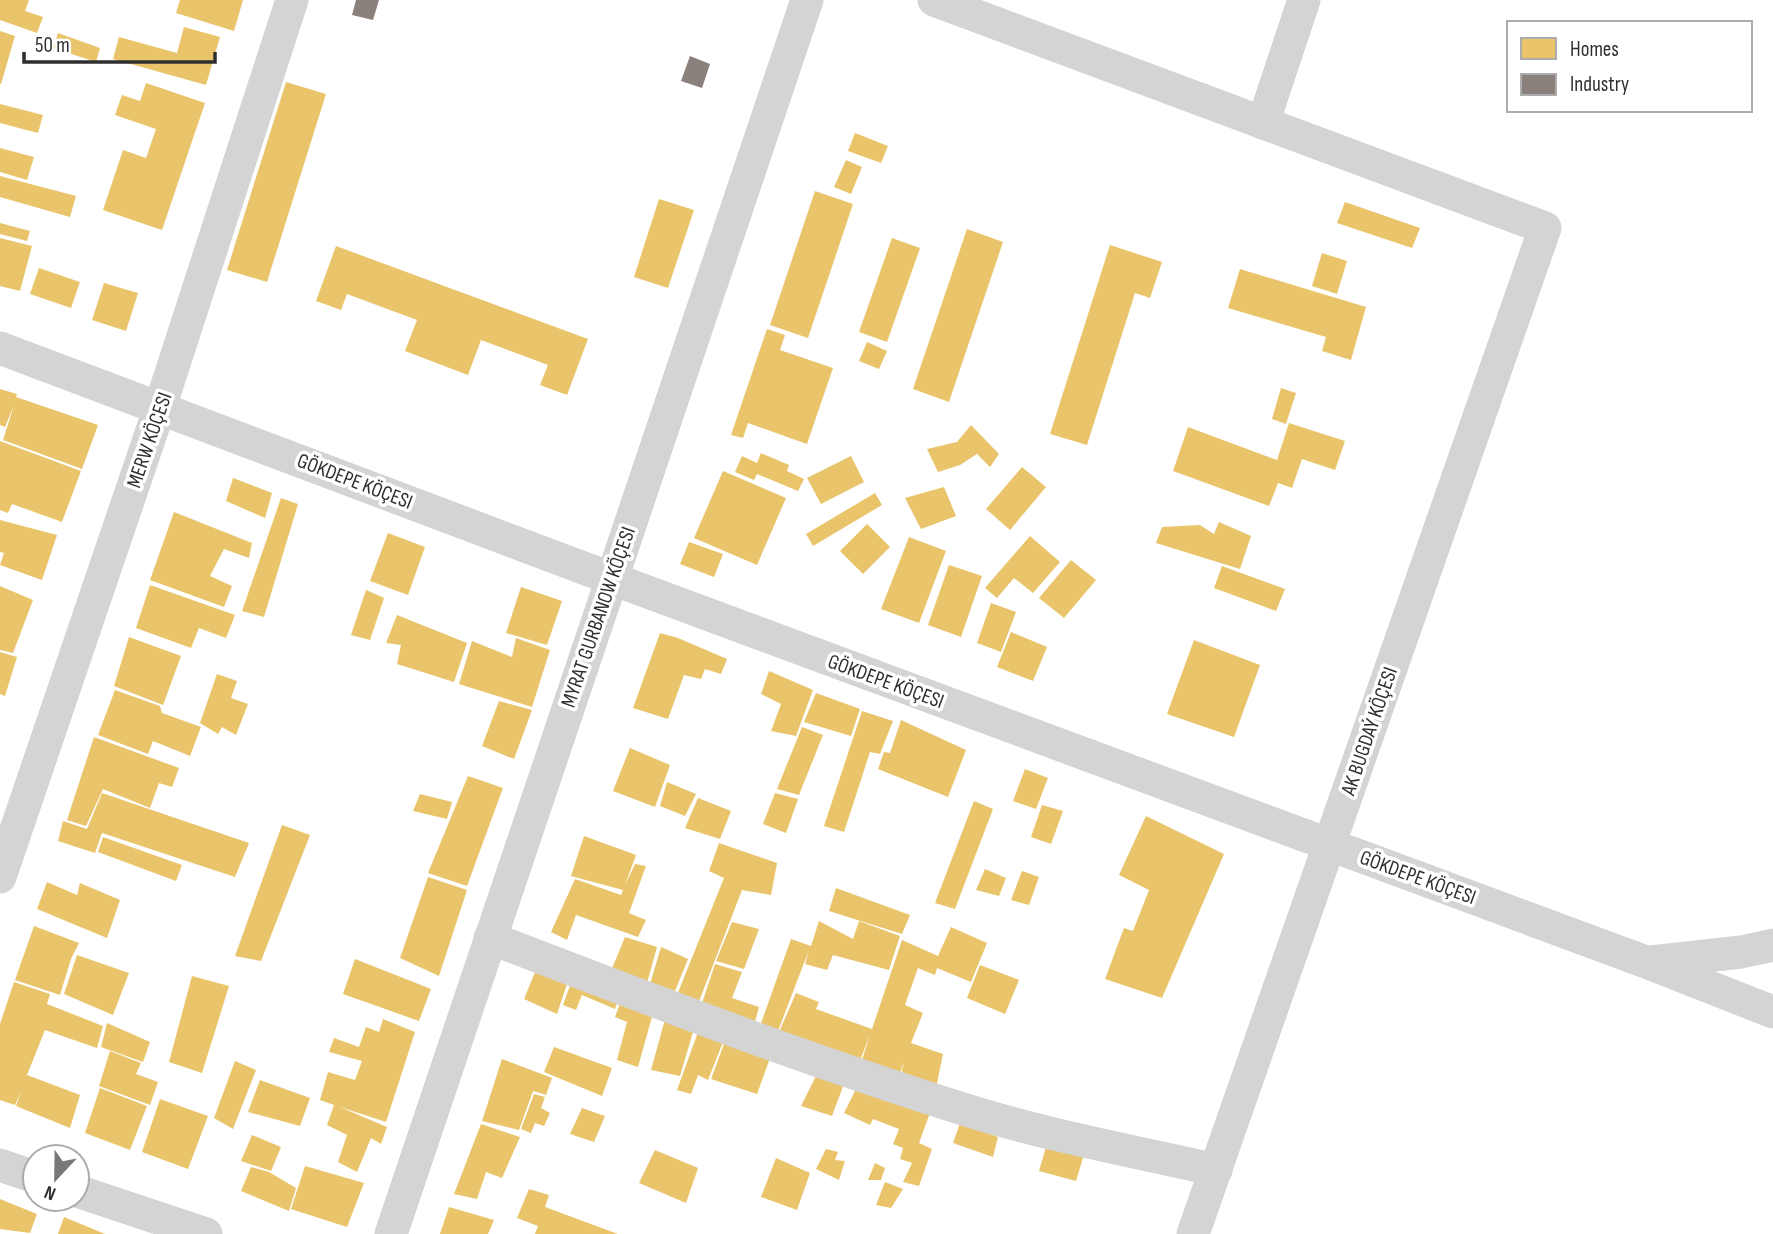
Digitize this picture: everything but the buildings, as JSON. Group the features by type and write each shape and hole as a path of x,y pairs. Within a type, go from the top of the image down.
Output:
{"street":[{"name":"MERW KÖÇESI","path":"0,877 160,407 292,0"},
{"name":"MYRAT GURBANOW KÖÇESI","path":"391,1234 807,0"},
{"path":"934,0 1263,123 1304,0"},
{"name":"AK BUGDAÝ KÖÇESI","path":"1193,1234 1545,228 1263,123"},
{"name":"GÖKDEPE KÖÇESI","path":"0,348 610,578 1646,962 1773,1012"},
{"path":"490,938 648,998 965,1110 1216,1170"},
{"path":"1646,962 1741,952 1773,945"},
{"path":"0,1165 21,1172"},
{"path":"91,1196 206,1234"}]}
